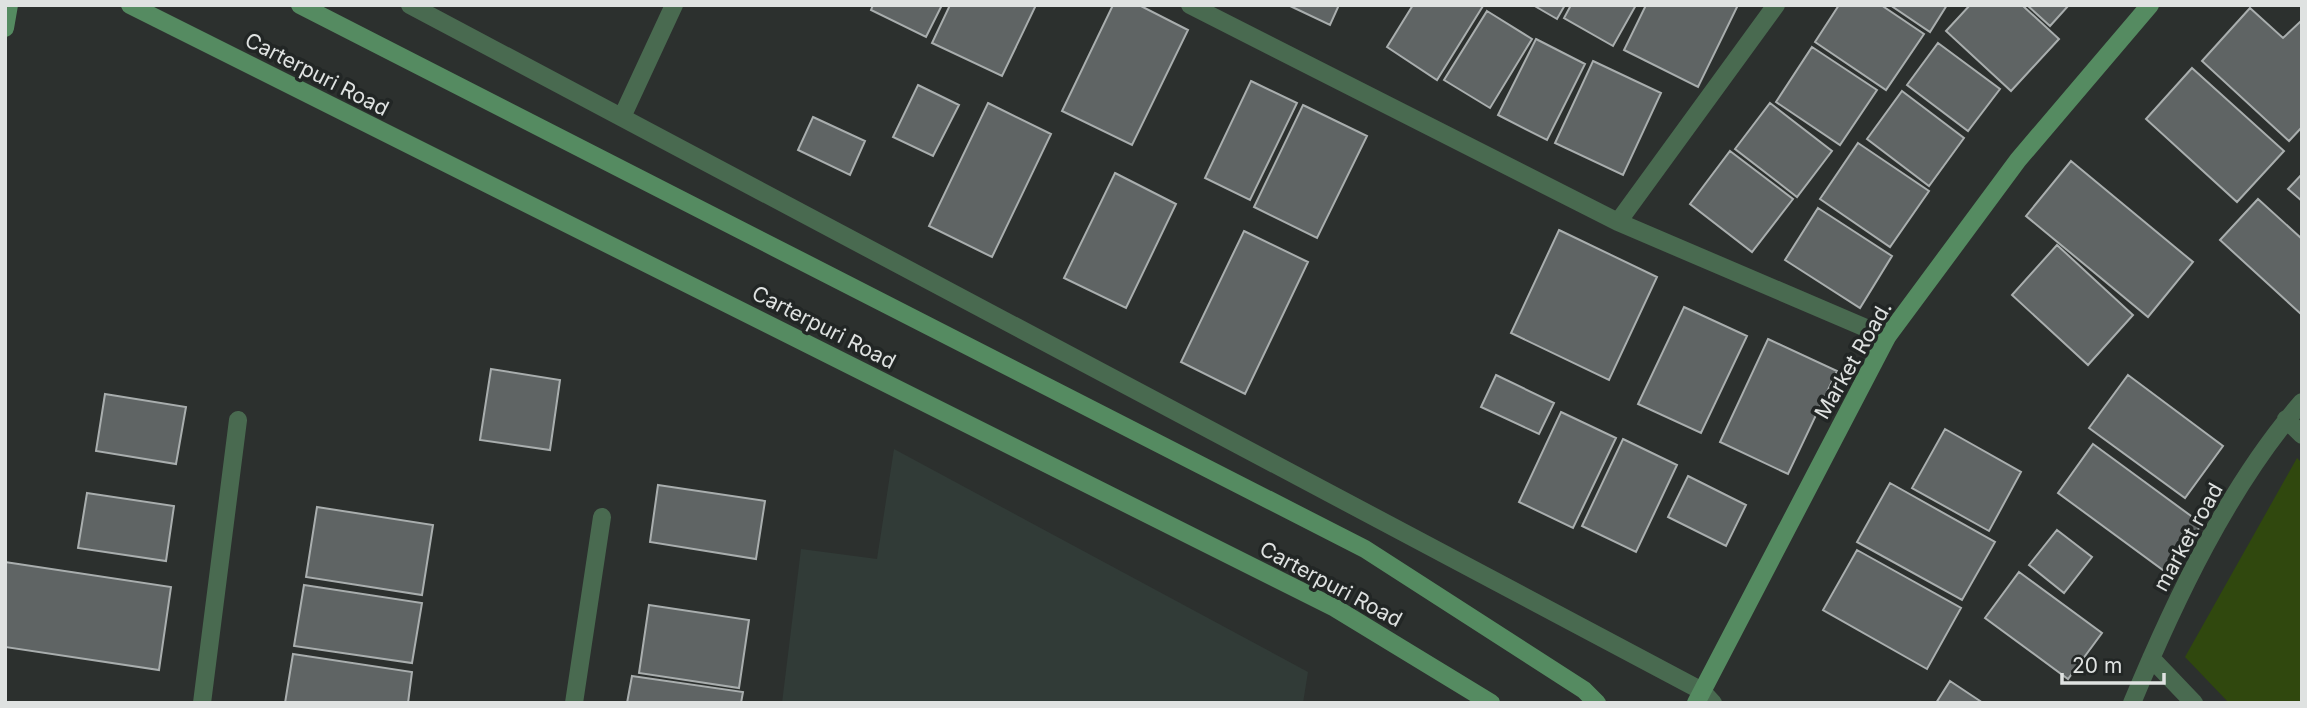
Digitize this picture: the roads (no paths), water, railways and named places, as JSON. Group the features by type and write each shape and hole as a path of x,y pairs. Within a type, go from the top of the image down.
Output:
{"main road":[{"path":"5,28 9,5"},
{"name":"Carterpuri Road","path":"130,5 1335,608 1491,703"},
{"name":"Carterpuri Road","path":"300,5 1365,550 1584,690 1597,703"},
{"name":"Market Road.","path":"1704,699 1887,337 2018,160 2150,5"}],"street":[{"path":"410,5 1704,699"},
{"path":"622,117 674,5"},
{"path":"1190,5 1618,222 1887,337"},
{"path":"1618,222 1772,6"},
{"name":"market road","path":"2132,703 2151,658 2220,520 2287,419 2302,402"},
{"path":"2287,419 2302,435"},
{"path":"202,703 238,420"},
{"path":"574,703 602,517"},
{"path":"2151,658 2194,703"}]}
